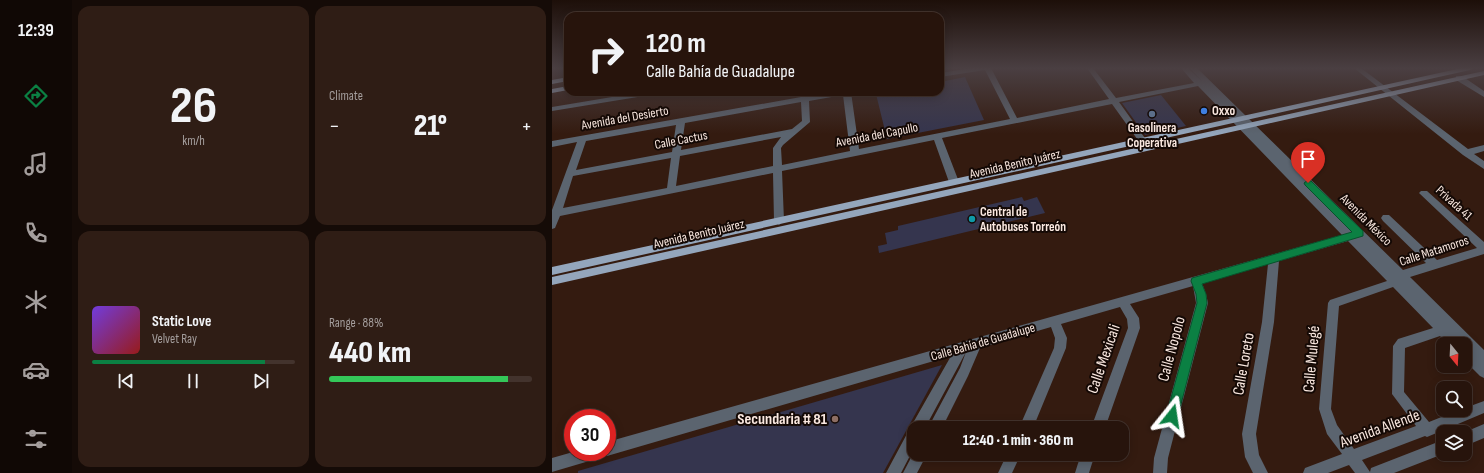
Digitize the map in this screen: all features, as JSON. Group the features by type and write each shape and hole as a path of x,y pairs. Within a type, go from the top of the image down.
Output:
{"main road":[{"path":"552,92 564,90"},
{"name":"Avenida Benito Juárez","path":"552,271 899,204 1115,156 1370,90"},
{"name":"Avenida Benito Juárez","path":"552,281 703,243 779,221 1143,141 1407,90"},
{"path":"1115,156 1116,151 1125,146"},
{"path":"899,204 909,198 944,189 954,182 963,189"}],"street":[{"path":"999,90 1015,121"},
{"path":"1106,90 1143,141"},
{"name":"Avenida del Capullo","path":"554,214 1169,90"},
{"name":"Avenida México","path":"1211,90 1398,279 1484,358"},
{"path":"1386,90 1484,166"},
{"path":"552,109 611,96"},
{"path":"779,221 777,169 778,144 806,122 805,96"},
{"name":"Avenida del Desierto","path":"552,144 681,121 805,96"},
{"path":"847,96 855,153"},
{"path":"671,190 681,121"},
{"name":"Calle Cactus","path":"570,174 796,131"},
{"path":"937,137 954,182"},
{"path":"552,225 554,214 582,139"},
{"path":"1466,153 1484,148"},
{"name":"Privada 41","path":"1424,193 1484,249"},
{"path":"1386,218 1435,265"},
{"name":"Calle Bahía de Guadalupe","path":"616,446 1355,235"},
{"name":"Calle Matamoros","path":"1398,279 1484,249"},
{"name":"Calle Loreto","path":"1261,473 1252,457 1249,434 1268,322 1274,258"},
{"name":"Avenida México","path":"1398,279 1449,337"},
{"name":"Calle Mulegé","path":"1363,473 1332,428 1325,409 1334,303 1398,279"},
{"name":"Calle Nopolo","path":"1160,473 1160,458 1202,303 1201,294 1196,281"},
{"name":"Calle Mexicali","path":"1101,421 1134,328 1133,318 1124,302"},
{"path":"1029,421 1060,348 1061,338 1054,322"},
{"path":"1427,430 1398,394 1399,346 1402,343 1442,330"},
{"path":"938,421 964,372 976,344"},
{"path":"922,421 962,348"},
{"path":"1472,360 1484,372"},
{"name":"Avenida Allende","path":"1310,473 1427,430 1484,407"},
{"path":"1472,436 1484,431"},
{"path":"893,473 907,448"},
{"path":"1376,473 1436,450"},
{"path":"552,465 566,461"},
{"path":"910,473 916,461"},
{"path":"1005,473 1011,461"},
{"path":"1082,473 1086,461"}],"building":[{"path":"944,90 971,90 984,120 887,139 876,96 944,96"},
{"name":"Gasolinera Coperativa","path":"1161,95 1186,126 1145,135 1122,103"},
{"name":"Central de Autobuses Torreón","path":"1022,197 1024,201 1037,197 1045,213 879,253 878,246 887,244 885,233 898,230 898,226"},
{"name":"Secundaria # 81","path":"942,365 911,421 907,421 907,429 883,473 578,473 578,471"}],"place":[{"name":"Oxxo","path":"1204,111"},
{"name":"Gasolinera Coperativa","path":"1152,114"},
{"name":"Central de Autobuses Torreón","path":"972,219"},
{"name":"Secundaria # 81","path":"835,419"}],"route":[{"path":"1172,416 1203,299 1196,281 1359,234 1308,183"}]}
